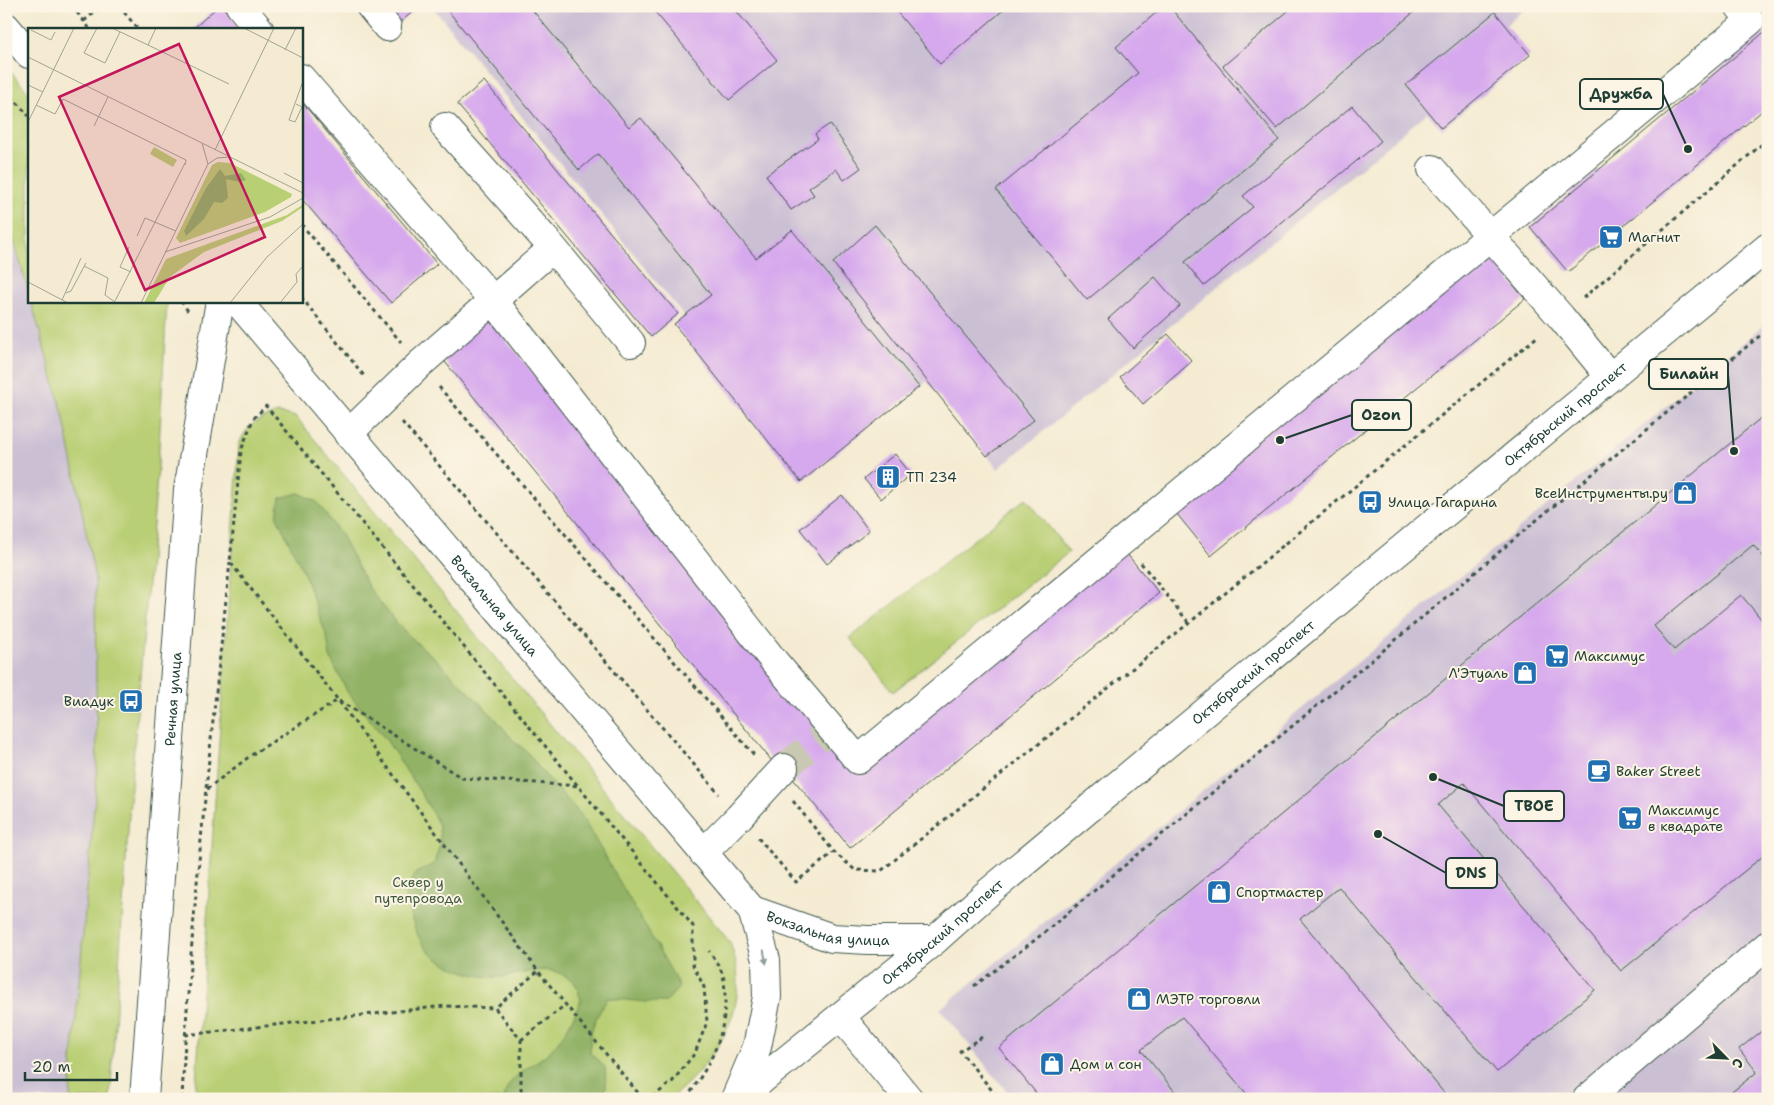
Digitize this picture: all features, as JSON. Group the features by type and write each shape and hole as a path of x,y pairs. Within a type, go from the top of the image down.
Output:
{"main road":[{"path":"240,6 258,28"},
{"path":"370,6 387,27"},
{"path":"302,79 493,300 832,737 858,760 1750,21 1739,6"},
{"path":"6,27 28,53"},
{"path":"445,127 553,248 631,343"},
{"path":"1432,169 1561,317 1610,377"},
{"name":"Октябрьский проспект","path":"736,1099 935,940 1013,872 1768,247"},
{"path":"348,434 420,364 553,248"},
{"name":"Речная улица","path":"144,1099 188,490 220,302"},
{"name":"Вокзальная улица","path":"238,302 752,910 766,960 767,997 757,1047 736,1099"},
{"path":"703,853 779,773"},
{"name":"Вокзальная улица","path":"752,910 832,938 935,940"},
{"path":"1587,1099 1768,945"},
{"path":"840,1017 909,1099"}],"path":[{"path":"72,6 89,28"},
{"path":"84,21 102,6"},
{"path":"119,6 137,28"},
{"path":"6,90 28,115"},
{"path":"302,225 420,364 779,773 834,852 855,870 881,871 1189,623 1561,317 1768,139"},
{"path":"302,298 382,400 796,882 834,852"},
{"path":"974,986 1043,934 1532,524 1768,330"},
{"path":"182,1099 185,1035 206,789 240,451 253,419 266,406 580,786 693,926 693,965 704,987 707,1022 695,1053 672,1082 650,1099"},
{"path":"1123,541 1189,623"},
{"path":"230,562 338,700 538,971 643,1099"},
{"path":"338,700 462,778 580,786"},
{"path":"206,789 250,756 338,700"},
{"path":"686,1099 707,1069 717,1047 725,1020 726,993 722,975 709,951"},
{"path":"185,1035 445,1006 495,1008 538,971"},
{"path":"521,1040 565,1005"},
{"path":"495,1008 521,1040 521,1099"},
{"path":"982,1037 960,1051 999,1099"}],"shaded area":[{"path":"432,6 1528,6 1506,25 1529,56 1442,129 1427,113 998,469 927,381 918,389 791,231 684,316"},
{"path":"6,225 12,235 28,290 28,302 31,302 63,414 95,578 97,774 70,1099 6,1099"},
{"path":"1768,322 1768,1099 1013,1099 940,1009"}],"green space":[{"path":"6,66 28,92 28,290 12,235 6,225"},
{"path":"31,302 167,302 158,466 132,771 110,1099 70,1099 97,774 95,578 63,414"},
{"name":"Сквер у путепровода","path":"278,413 296,417 730,942 736,965 738,988 729,1024 721,1041 710,1057 698,1072 670,1099 195,1099 239,445 249,427 264,418"},
{"path":"299,493 317,502 341,535 369,588 394,620 495,718 581,815 679,987 666,1002 608,998 594,1024 590,1044 590,1053 605,1067 606,1087 600,1099 504,1099 506,1090 516,1076 545,1056 560,1039 568,1026 581,1000 573,981 557,972 541,970 498,977 469,973 440,960 426,948 418,935 404,891 416,873 434,864 440,844 439,825 421,793 387,741 348,693 330,657 327,637 303,571 277,517 280,498"},
{"path":"1026,498 1069,552 893,692 850,638"}],"building":[{"path":"218,6 222,6 240,28 194,28"},
{"path":"385,6 420,6 399,23"},
{"path":"444,6 529,6 629,127 641,118 756,258 792,230 919,387 801,482 674,324 711,295 598,154 579,170"},
{"path":"650,6 732,6 777,60 729,100"},
{"path":"892,6 1008,6 940,64"},
{"path":"1164,6 1169,6 1279,140 1087,300 996,190 1138,73 1116,47"},
{"path":"1294,6 1421,6 1277,129 1223,66"},
{"path":"1495,12 1530,55 1441,128 1406,85"},
{"path":"1768,29 1768,106 1568,272 1530,227"},
{"path":"484,81 678,314 651,337 457,104"},
{"path":"302,102 437,264 391,303 302,199"},
{"path":"1352,106 1381,141 1204,286 1185,262 1253,207 1243,196"},
{"path":"830,124 861,168 844,180 836,169 809,188 814,195 791,210 766,175 818,139 815,134"},
{"path":"875,225 1034,420 987,456 833,263"},
{"path":"1486,251 1525,299 1211,556 1172,508"},
{"path":"1155,277 1180,306 1133,348 1108,319"},
{"path":"488,318 822,724 853,770 1122,548 1159,593 850,848 780,763 776,766 441,357"},
{"path":"1168,334 1192,361 1143,404 1120,377"},
{"path":"1768,412 1768,562 1753,545 1654,626 1674,650 1741,595 1768,627 1768,852 1621,971 1464,783 1438,805 1595,990 1497,1072 1339,887 1300,919 1449,1099 1251,1099 1182,1017 1141,1050 1181,1099 1041,1099 999,1048"},
{"name":"ТП 234","path":"895,454 911,474 881,499 864,479"},
{"path":"842,495 869,531 827,564 800,529"},
{"path":"1768,1026 1768,1099 1723,1099 1757,1072 1739,1049"}],"tunnel":[{"path":"784,768 824,735"}],"place":[{"name":"Дружба","path":"1688,149"},
{"name":"Магнит","path":"1611,237"},
{"name":"Ozon","path":"1280,440"},
{"name":"Билайн","path":"1734,451"},
{"name":"ТП 234","path":"888,477"},
{"name":"ВсеИнструменты.ру","path":"1685,493"},
{"name":"Улица Гагарина","path":"1370,502"},
{"name":"Максимус","path":"1557,656"},
{"name":"Л'Этуаль","path":"1525,673"},
{"name":"Виадук","path":"131,701"},
{"name":"Baker Street","path":"1599,771"},
{"name":"ТВОЕ","path":"1433,777"},
{"name":"Максимус в квадрате","path":"1630,818"},
{"name":"DNS","path":"1378,834"},
{"name":"Спортмастер","path":"1219,892"},
{"name":"МЭТР торговли","path":"1139,999"},
{"name":"Дом и сон","path":"1052,1064"}]}
